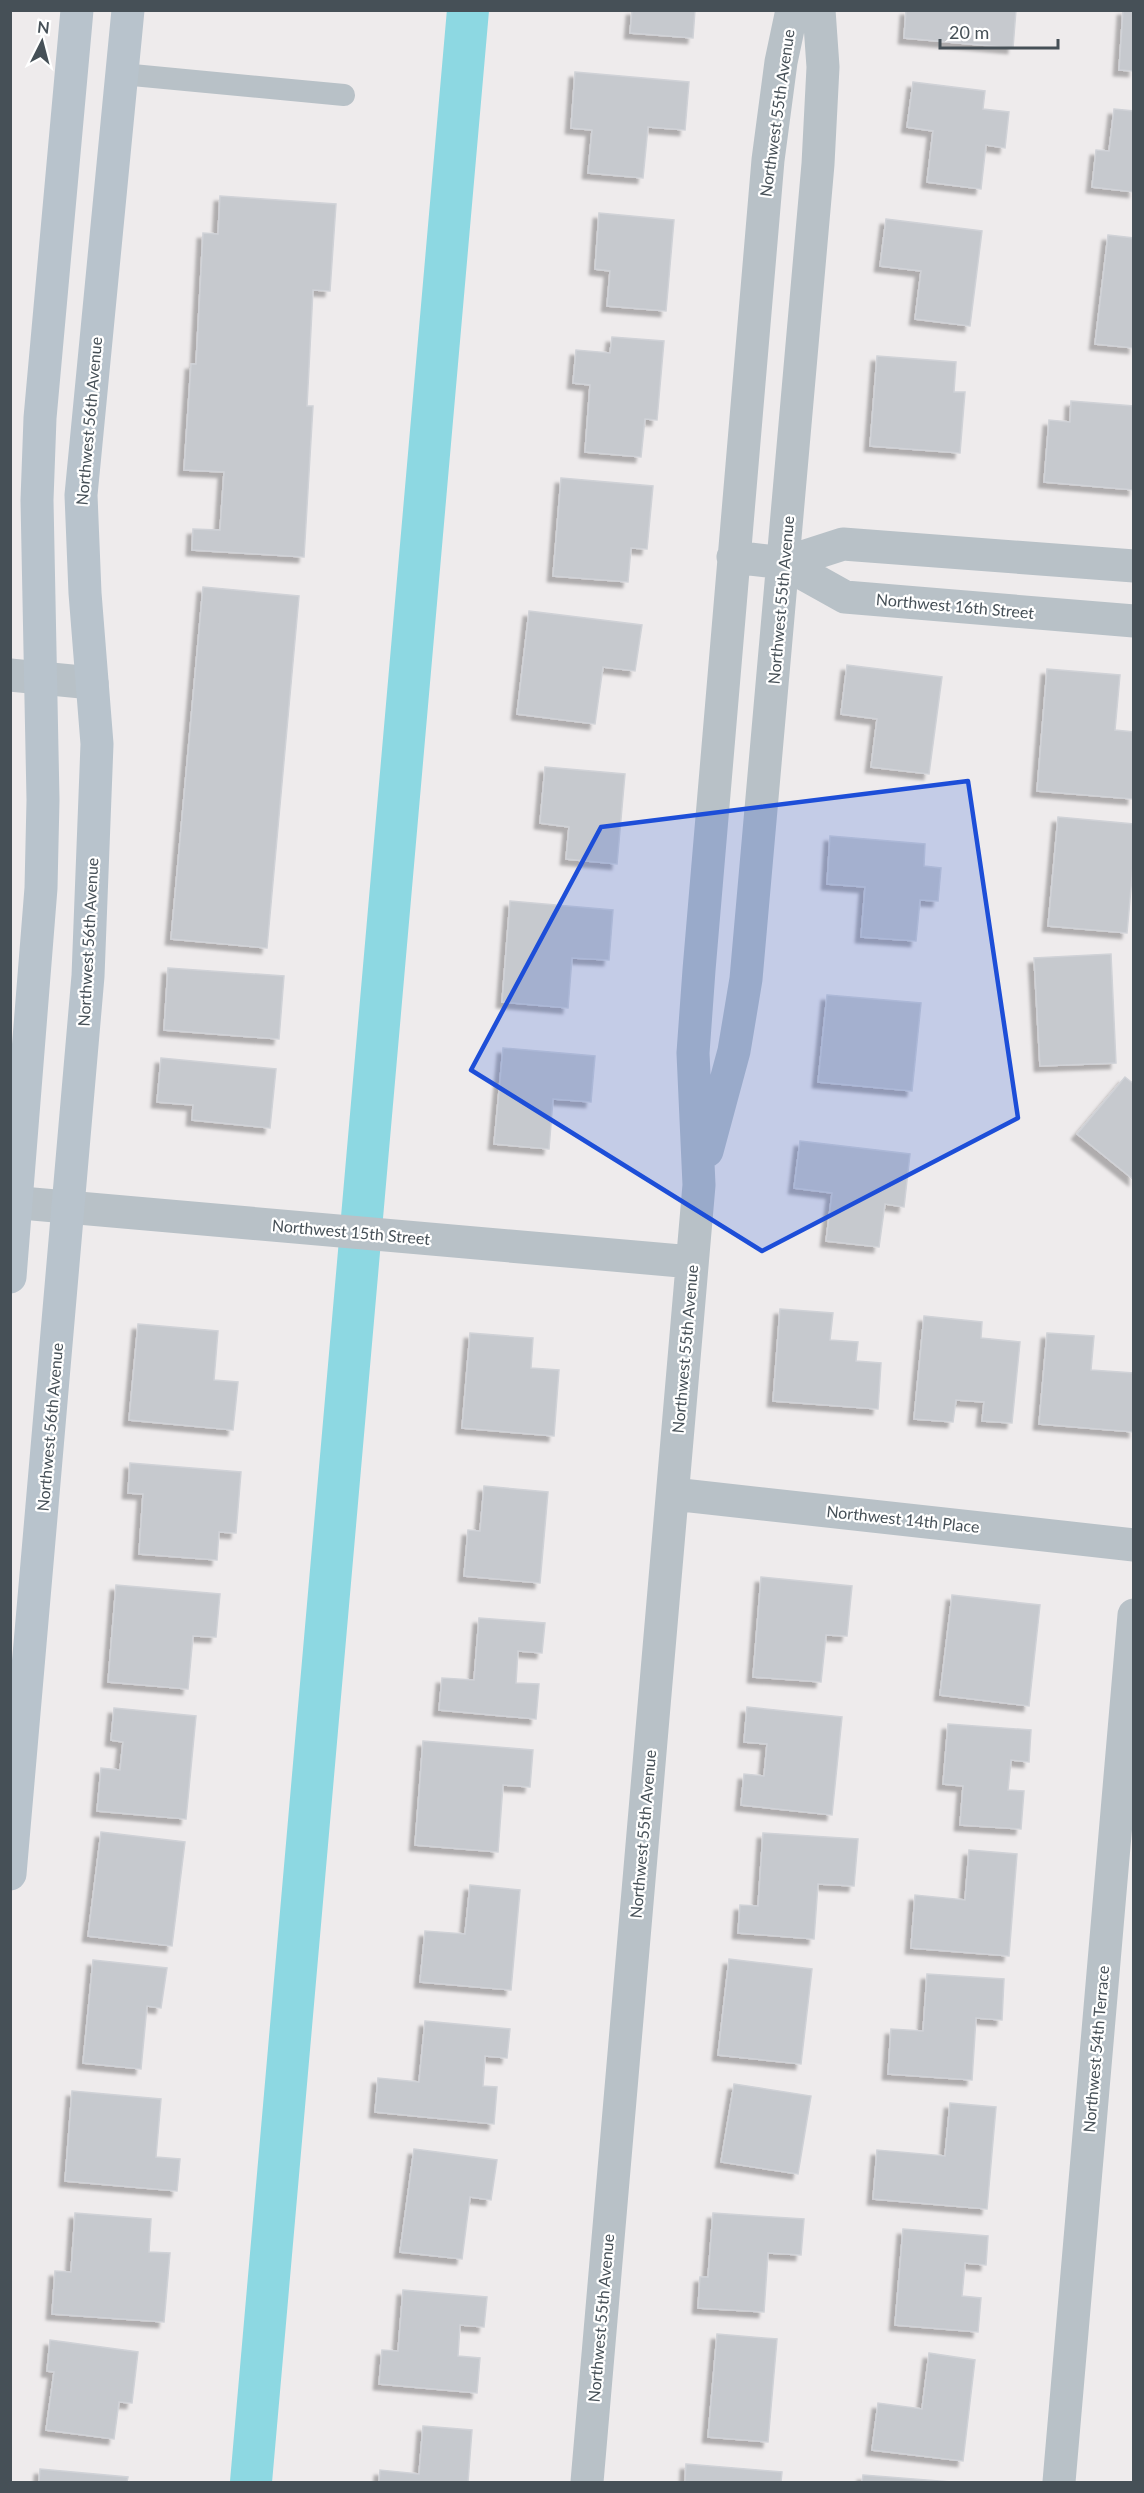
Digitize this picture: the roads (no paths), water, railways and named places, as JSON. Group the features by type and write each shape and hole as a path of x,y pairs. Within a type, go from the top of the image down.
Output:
{"street":[{"path":"10,1277 14,1202 41,888 43,800 25,677 40,418 77,10"},
{"name":"Northwest 56th Avenue","path":"10,1874 19,1693 69,1208 91,915 97,744 85,593 81,495 128,10"},
{"name":"Northwest 55th Avenue","path":"587,2482 699,1185 693,1053 733,557 768,160 781,62 792,10"},
{"name":"Northwest 55th Avenue","path":"699,1185 734,1051 746,980 818,164 823,66 819,10"},
{"name":"Northwest 16th Street","path":"784,563 843,544 1134,566"},
{"name":"Northwest 16th Street","path":"733,557 784,563 845,597 1134,621"},
{"path":"25,677 92,683"},
{"name":"Northwest 15th Street","path":"14,1202 692,1262"},
{"name":"Northwest 14th Place","path":"673,1494 1134,1545"},
{"name":"Northwest 54th Terrace","path":"1059,2482 1134,1615"}],"lane":[{"path":"122,74 344,95"}],"waterway":[{"path":"251,2482 468,10"}]}
